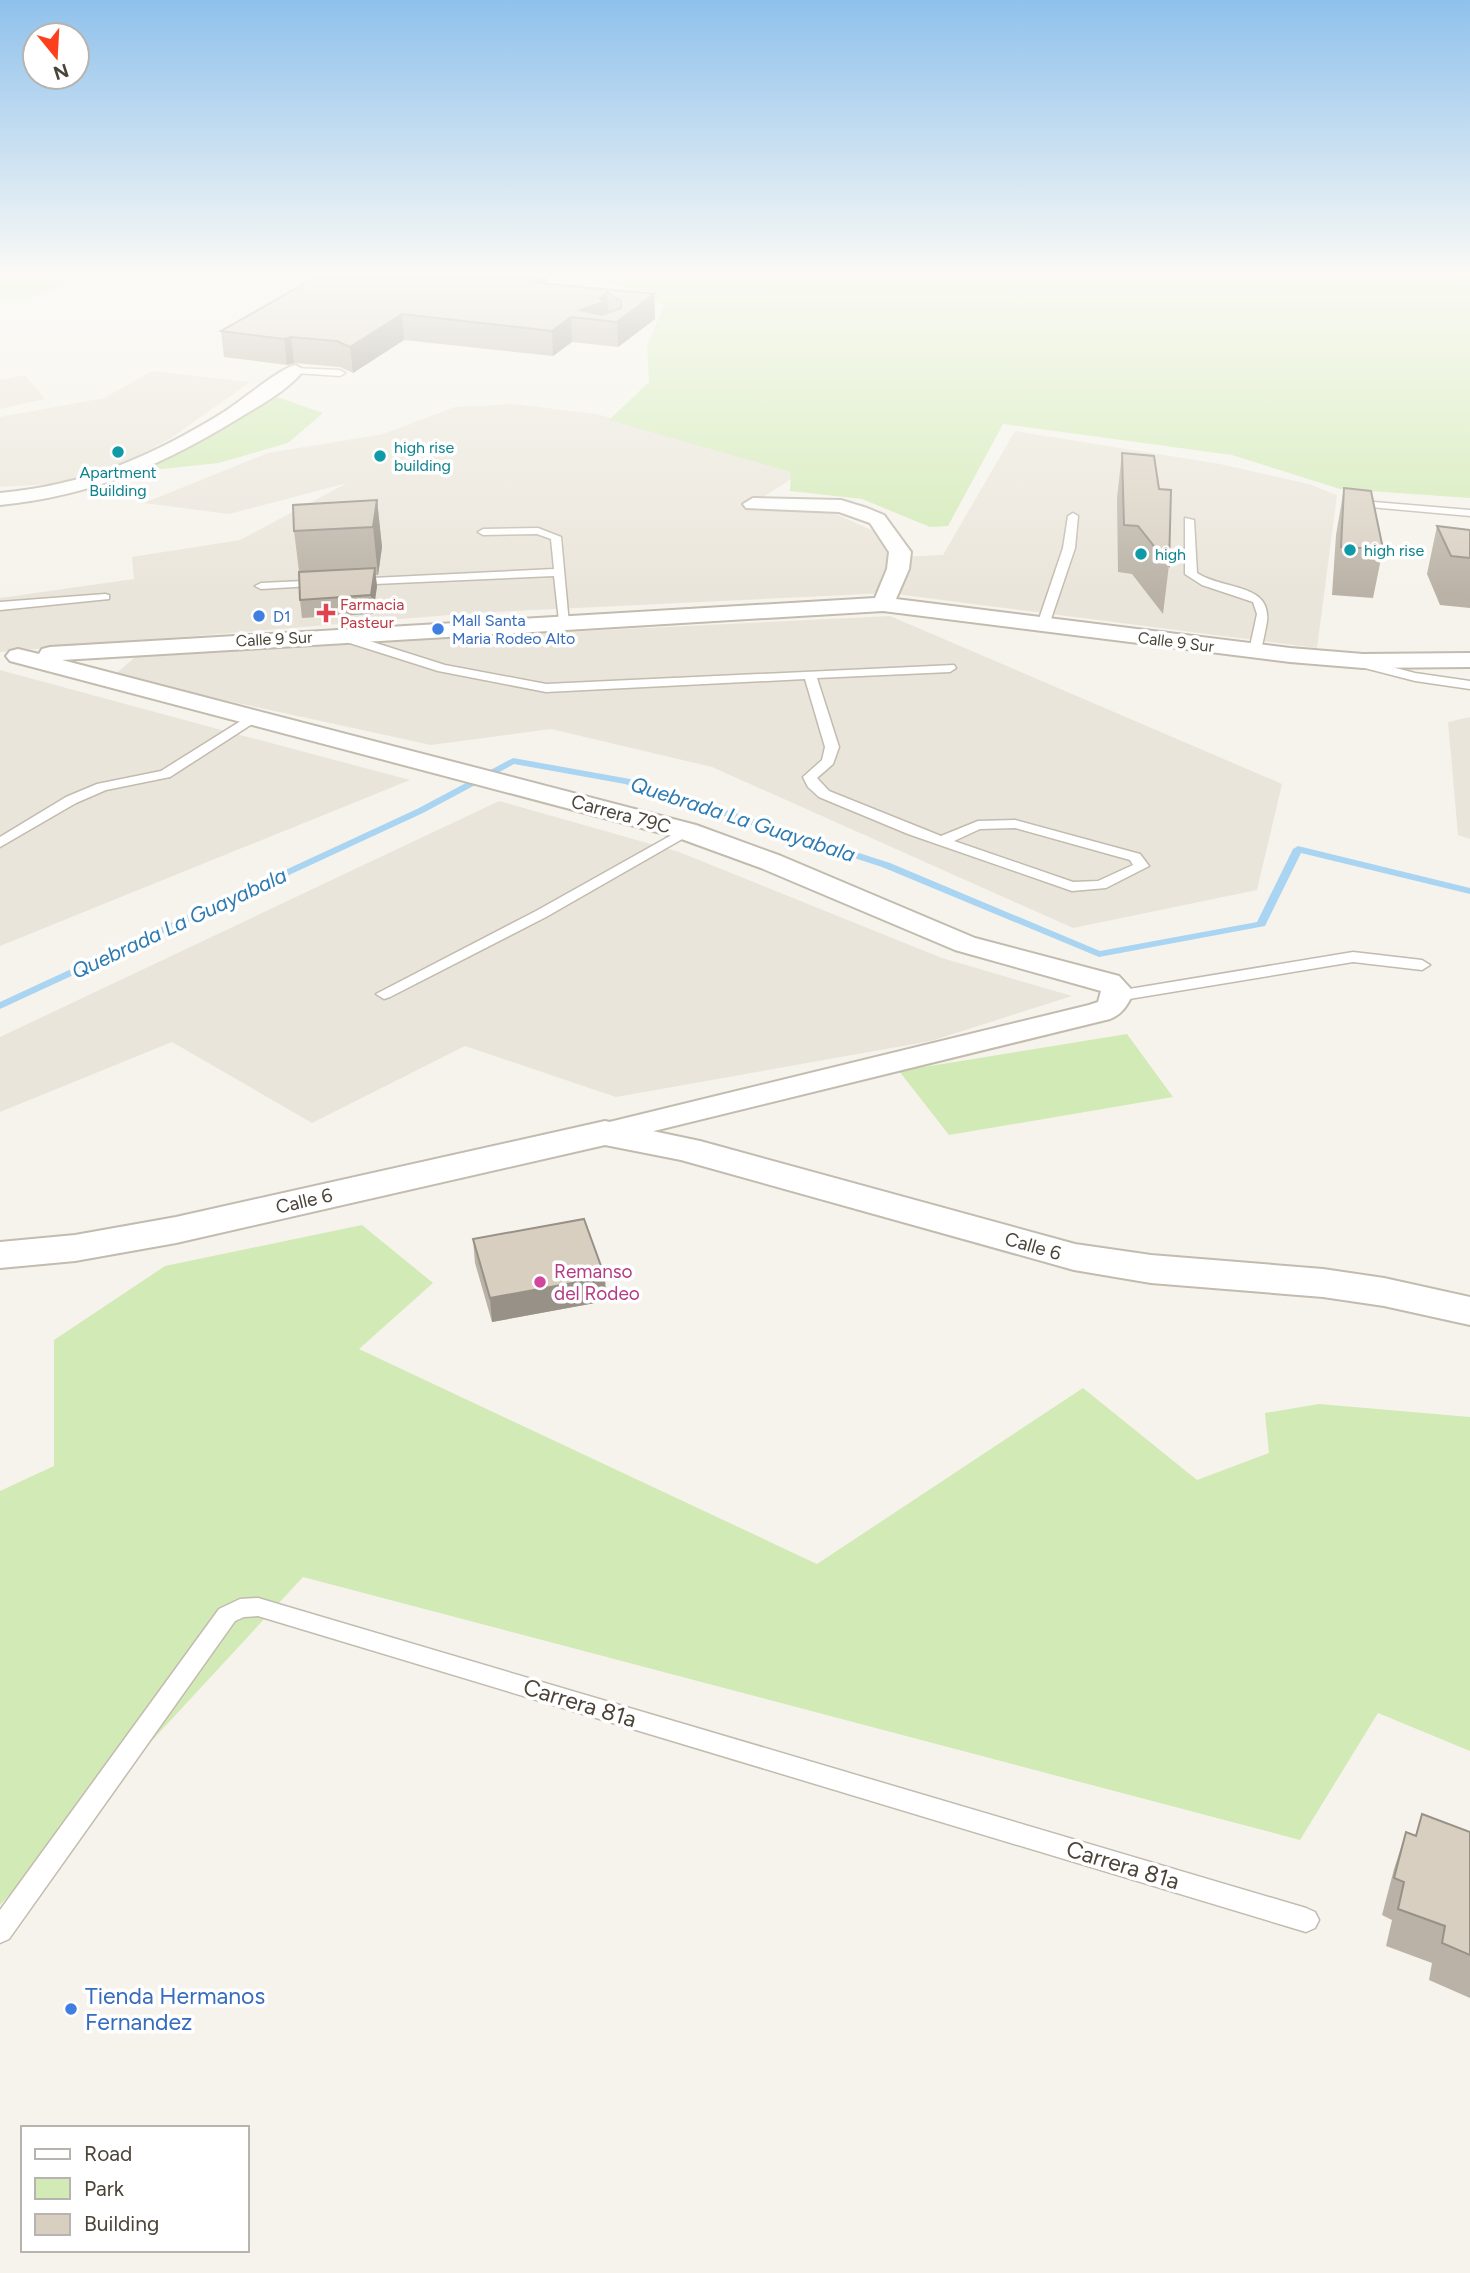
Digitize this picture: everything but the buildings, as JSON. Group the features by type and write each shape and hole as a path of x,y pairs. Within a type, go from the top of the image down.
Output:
{"street":[{"path":"0,499 64,491 113,477 239,411 277,383"},
{"path":"752,504 841,506 877,519 900,552 898,569 883,604"},
{"name":"Calle 9 Sur","path":"9,657 117,648 883,604 1044,622 1195,645 1350,661 1470,660"},
{"path":"99,675 98,664 101,658 117,648"},
{"name":"Carrera 79C","path":"9,657 99,675 686,831 771,862 965,944 1108,982 1115,988 1116,999"},
{"name":"Calle 6","path":"0,1255 75,1248 176,1230 605,1133 1098,1012 1110,1008 1116,999"},
{"name":"Calle 6","path":"605,1133 686,1149 1074,1257 1151,1269 1322,1283 1470,1311"}],"lane":[{"path":"1374,505 1470,513"},
{"path":"1044,622 1069,548 1073,516"},
{"path":"1189,520 1191,574 1209,582 1241,590 1258,600 1263,614 1255,651"},
{"path":"483,532 538,531 556,537 565,621"},
{"path":"261,586 560,572"},
{"path":"0,606 105,597"},
{"path":"341,636 366,646 503,682 546,688 950,668"},
{"path":"1350,661 1415,677 1470,685"},
{"path":"810,676 832,747 828,761 810,777 813,784 824,794 941,841 1072,887 1101,885 1142,866 1135,857 1015,824 978,825 941,841"},
{"path":"0,843 71,800 102,787 165,774 255,716"},
{"path":"384,994 541,914 686,831"},
{"path":"1116,999 1353,957 1422,965"},
{"name":"Carrera 81a","path":"0,1931 227,1615 240,1608 258,1607 1306,1920"}],"shaded area":[{"path":"0,383 32,383 45,399 0,409"},
{"path":"131,383 248,383 171,438 116,468 69,483 0,487 0,417 104,398"},
{"path":"513,404 596,414 805,470 743,510 829,511 894,540 899,557 943,555 1015,431 1220,464 1309,484 1337,495 1317,648 888,593 474,613 0,652 0,598 134,579 132,557 240,540 347,483 229,514 144,503 268,453 383,434 455,407"},
{"path":"890,616 1282,784 1257,890 1073,928 712,767 551,729 431,745 113,676 140,653"},
{"path":"0,670 214,728 410,780 0,946"},
{"path":"1470,717 1470,839 1458,835 1448,722"},
{"path":"499,801 679,852 942,958 1072,996 931,1041 616,1097 465,1046 312,1123 172,1042 0,1112 0,1037"}],"green space":[{"path":"648,383 1470,383 1470,498 1340,489 1232,455 1003,424 948,526 930,527 862,499 790,491 791,472 609,420"},
{"path":"277,397 323,413 288,443 219,463 142,471"},
{"path":"1127,1034 1173,1097 949,1135 899,1071"},
{"path":"362,1225 433,1283 359,1349 817,1564 1083,1388 1197,1480 1269,1453 1265,1413 1319,1404 1470,1417 1470,1751 1378,1713 1300,1840 303,1577 0,1905 0,1491 54,1466 54,1340 165,1266"}],"waterway":[{"name":"Quebrada La Guayabala","path":"0,1006 420,811 513,761 627,781 886,865 1099,954 1261,924 1298,849 1470,891"}],"place":[{"name":"Apartment Building","path":"118,452"},
{"name":"high rise building","path":"380,456"},
{"name":"high rise","path":"1350,550"},
{"name":"high","path":"1141,554"},
{"name":"Farmacia Pasteur","path":"326,613"},
{"name":"D1","path":"259,616"},
{"name":"Mall Santa Maria Rodeo Alto","path":"438,629"},
{"name":"Remanso del Rodeo","path":"540,1282"},
{"name":"Tienda Hermanos Fernandez","path":"71,2009"}]}
